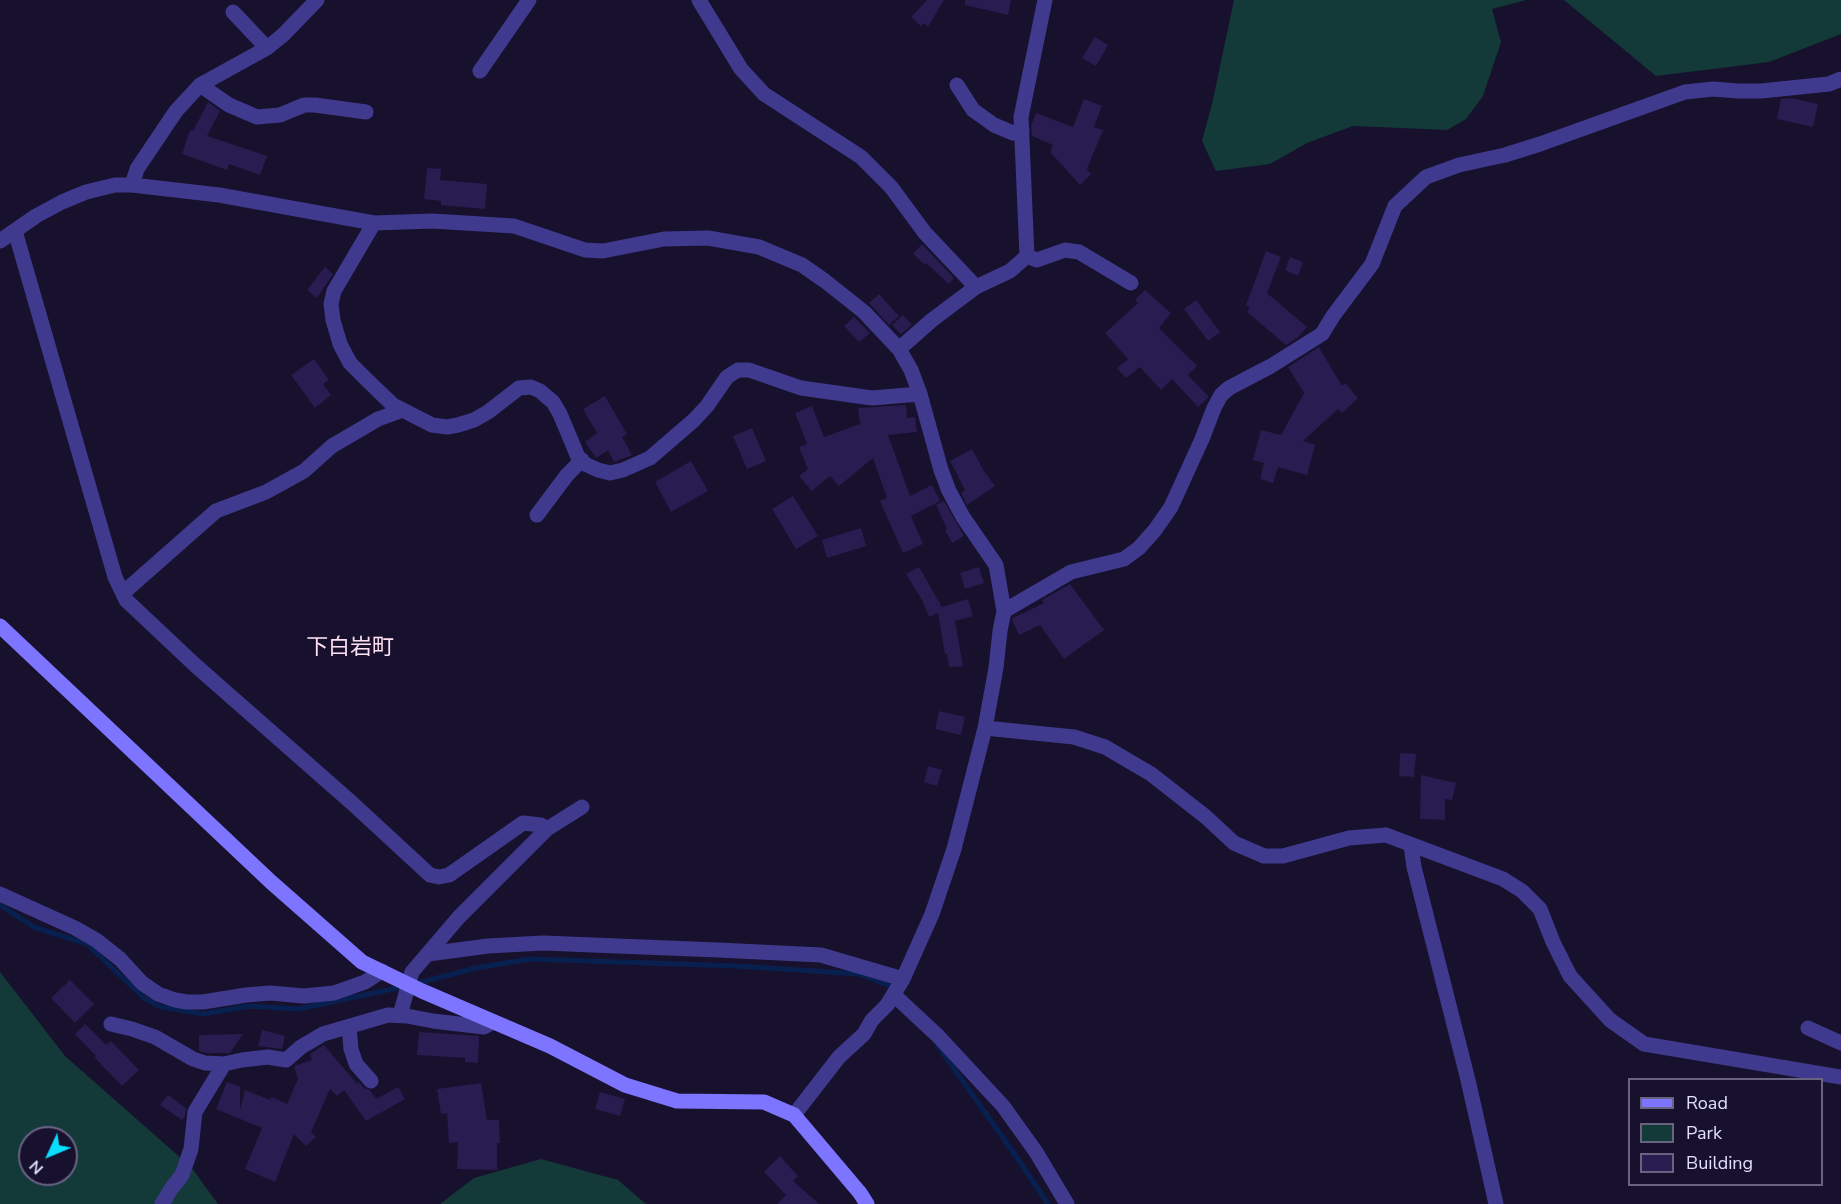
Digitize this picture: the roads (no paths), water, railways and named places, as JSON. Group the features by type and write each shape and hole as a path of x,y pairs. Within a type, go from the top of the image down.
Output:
{"street":[{"path":"132,185 137,169 176,111 200,85 267,48 317,0"},
{"path":"480,71 529,0"},
{"path":"699,0 741,69 764,94 861,157 891,187 925,233 976,287"},
{"path":"1027,256 1021,117 1045,0"},
{"path":"232,12 267,48"},
{"path":"1004,611 1071,572 1124,559 1139,548 1171,507 1221,395 1229,388 1271,366 1322,334 1332,316 1372,264 1395,206 1426,177 1459,165 1505,155 1540,144 1685,92 1713,89 1738,92 1761,91 1829,84 1841,79"},
{"path":"200,85 229,105 257,117 280,115 303,105 366,112"},
{"path":"957,85 973,110 994,125 1013,133 1022,131"},
{"path":"0,241 36,216 62,202 115,184 219,195 374,223 432,221 514,226 559,242 594,250 664,239 708,238 759,247 802,265 864,312 899,349 911,370 920,394 949,491 963,517 996,565 1004,611 985,728 954,849 932,914 894,994 872,1020 864,1034 839,1057 794,1115"},
{"path":"374,223 334,291 331,304 333,320 340,344 350,363 393,405 432,425 447,427 474,420 519,388 531,387 553,402 574,449 582,460 598,470 610,473 650,458 694,420 727,377 738,370 749,370 801,388 872,398 920,394"},
{"path":"15,231 115,577 126,600 195,665 430,875 439,877 449,875 523,823 541,825 547,829"},
{"path":"1027,256 1037,260 1065,250 1079,252 1131,283"},
{"path":"899,349 932,320 976,287 1010,271 1027,256"},
{"path":"123,593 216,511 266,492 304,471 332,446 378,419 403,410"},
{"path":"537,515 567,475 582,460"},
{"path":"0,626 271,882 362,962 550,1046 625,1085 677,1101 764,1102 794,1115 867,1204"},
{"path":"985,728 1074,737 1105,747 1151,774 1206,817 1234,843 1264,856 1283,856 1349,838 1386,835 1503,879 1522,891 1540,909 1570,976 1610,1020 1644,1044 1841,1077"},
{"path":"399,1015 412,972 459,917 547,829 582,807"},
{"path":"1411,846 1414,867 1496,1204"},
{"path":"0,894 96,940 120,959 142,983 158,994 175,1000 204,1002 270,993 289,996 334,993 365,982 382,971"},
{"path":"428,954 488,946 543,943 718,950 821,956 903,979"},
{"path":"894,994 938,1036 1002,1107 1036,1152 1067,1204"},
{"path":"111,1024 155,1037 193,1059 205,1063 224,1064 268,1058 286,1060 301,1047 323,1034 388,1015 484,1027 493,1022"},
{"path":"349,1027 351,1049 356,1064 371,1081"},
{"path":"1808,1028 1841,1043"},
{"path":"162,1204 183,1175 191,1149 195,1112 224,1064"}],"waterway":[{"path":"0,905 34,927 87,944 144,998 161,1007 203,1014 249,1006 298,1009 402,987"},
{"path":"414,984 476,968 530,959 737,966 860,974 890,986 893,990"},
{"path":"938,1046 1048,1204"}],"district":[{"name":"下白岩町","path":"350,649"}]}
